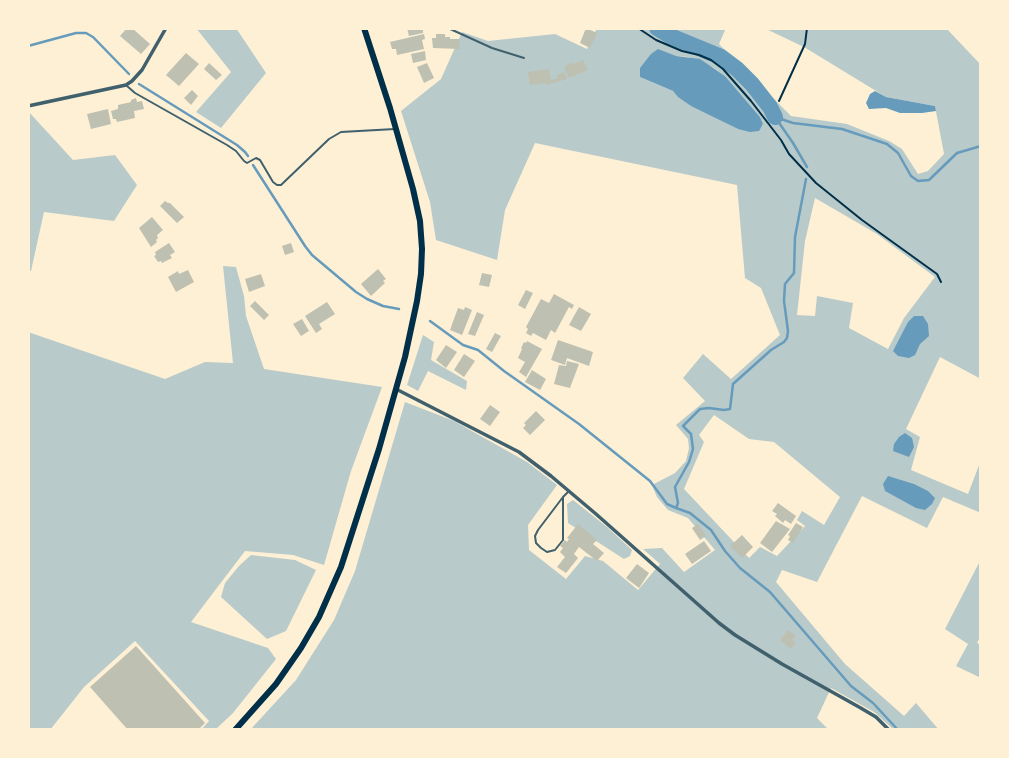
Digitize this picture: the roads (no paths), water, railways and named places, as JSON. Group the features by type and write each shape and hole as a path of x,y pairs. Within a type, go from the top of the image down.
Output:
{"highway":[{"path":"235,730 276,684 300,648 319,617 341,567 405,357 421,274 420,221 413,190 364,28"}],"street":[{"path":"28,106 126,85 142,70 166,28"},
{"path":"396,389 519,452 569,491 719,623 782,664 859,707 889,730"}],"lane":[{"path":"448,28 492,48 524,58"},
{"path":"126,85 135,93 236,151 247,163 256,158 260,160 277,185 281,185 329,139 341,132 396,130"},
{"path":"563,497 563,540 555,550 547,552 536,543 535,536 538,530 563,497 569,491"}],"water":[{"path":"658,49 676,56 700,59 725,76 760,117 763,124 759,131 738,129 691,106 673,91 640,77 640,68"},
{"path":"875,91 886,97 935,106 936,111 900,113 886,108 869,109 866,103 870,94"},
{"path":"914,316 923,316 928,324 929,336 920,344 915,355 909,358 898,356 893,351"},
{"path":"905,433 912,438 914,447 909,457 893,451 894,444"},
{"path":"888,476 928,491 935,498 932,504 925,510 916,508 885,491 883,484"}],"waterway":[{"path":"657,28 721,57 737,69 752,84 775,117"},
{"path":"28,46 76,33 86,33 129,74"},
{"path":"139,84 237,145 248,156"},
{"path":"775,117 793,123 842,129 887,144 898,153 911,176 918,181 929,180 957,153 981,146"},
{"path":"775,117 807,167"},
{"path":"253,165 312,255 367,299 399,309"},
{"path":"806,179 795,237 794,273 785,284 787,338 733,384 730,409 700,409 683,426 691,434 693,449 675,487 678,503 676,508 690,513 711,530 740,568 770,592 851,686 873,703 898,730"},
{"path":"430,321 463,345 478,350 579,424 650,481 667,504 676,508"}]}
